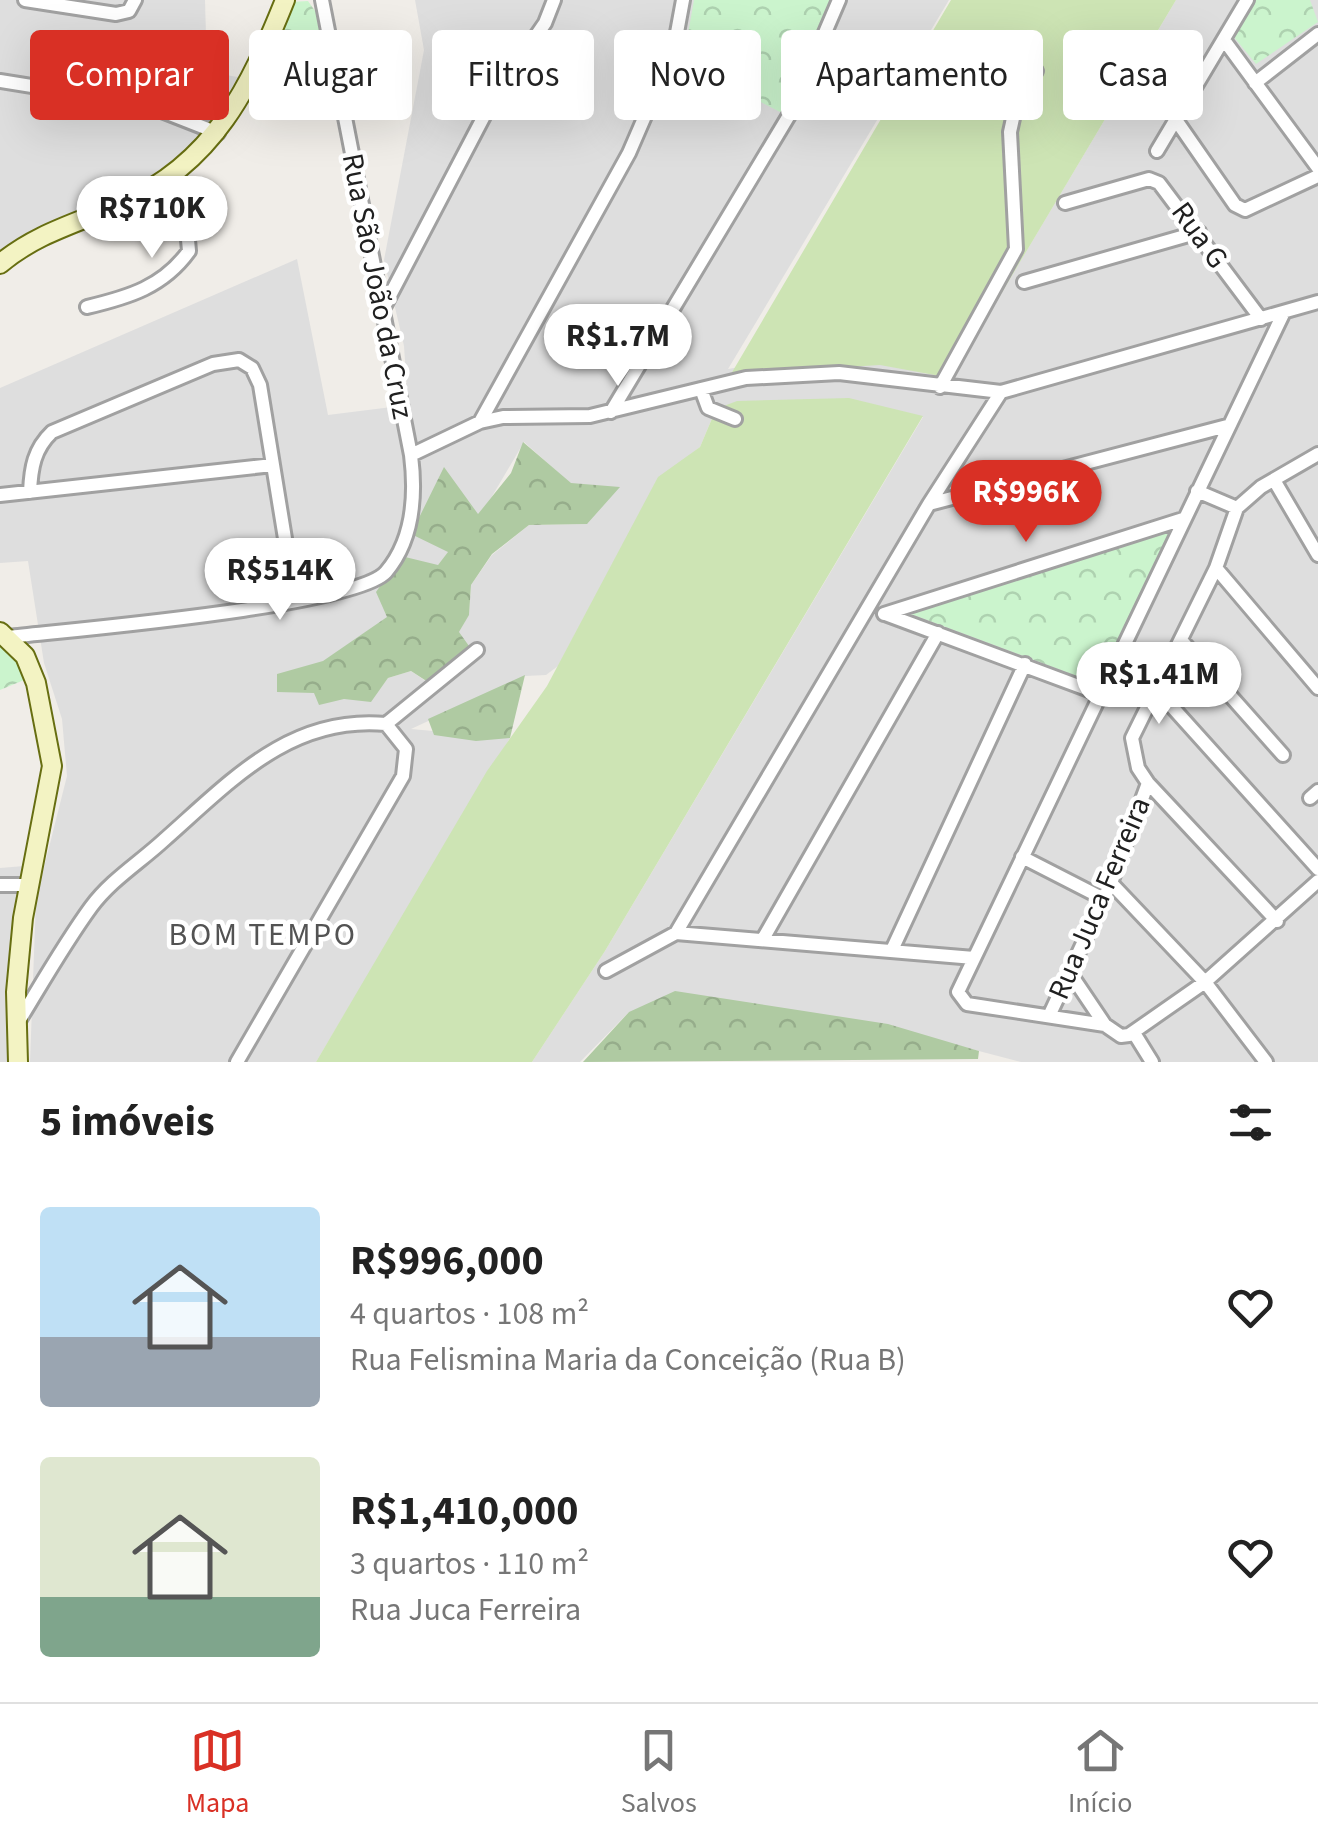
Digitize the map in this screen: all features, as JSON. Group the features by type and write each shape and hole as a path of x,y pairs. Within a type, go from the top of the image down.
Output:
{"street":[{"path":"25,0 120,14 129,11 135,0"},
{"path":"0,264 55,230 158,186 185,167 218,133 253,78 285,0"},
{"name":"Rua São João da Cruz","path":"5,635 294,600 363,587 386,571 414,506 411,455 322,0"},
{"path":"384,306 494,97 544,23 554,0"},
{"path":"480,422 630,153 674,49 683,0"},
{"path":"611,412 791,112 839,0"},
{"path":"1203,75 1247,0"},
{"path":"1255,82 1318,34"},
{"path":"1224,40 1318,168"},
{"path":"1,82 144,104 218,133"},
{"path":"940,388 1016,249 1013,120"},
{"path":"1157,151 1176,120 1236,205 1245,210 1318,176"},
{"name":"Rua G","path":"1066,203 1148,178 1168,191 1261,320"},
{"path":"87,308 127,298 162,281 189,251 186,218 158,186"},
{"path":"1024,282 1199,232"},
{"path":"411,455 480,422 503,416 611,412 764,376 840,373 940,388 1002,392 1318,302"},
{"path":"1284,312 958,992 963,1002 1050,1014 1110,1029 1121,1036 1134,1033 1205,982 1318,881"},
{"path":"30,492 30,468 41,442 52,432 228,360 247,363 258,377 294,600"},
{"path":"701,389 708,408 735,420"},
{"path":"606,971 676,933 929,504 1002,392"},
{"path":"929,504 1227,426"},
{"path":"1198,491 1237,508 1318,454"},
{"path":"0,495 273,465"},
{"path":"1274,480 1318,555"},
{"name":"Rua Juca Ferreira","path":"1237,508 1216,568 1132,738 1138,768 1148,783 1277,921"},
{"path":"884,614 1183,519"},
{"path":"1216,568 1318,688"},
{"path":"868,608 1100,694"},
{"path":"763,939 938,633"},
{"path":"5,635 25,656 50,740 50,791 34,842 12,1060"},
{"path":"1181,640 1284,755"},
{"path":"17,1024 91,908 114,880 234,777 264,754 302,734 339,723 386,724 477,650"},
{"path":"892,950 1024,664"},
{"path":"1156,688 1318,869"},
{"path":"237,1062 403,776 406,749 386,724"},
{"name":"Rua Juca Ferreira","path":"1050,1014 1111,883 1148,783"},
{"path":"1022,857 1104,899"},
{"path":"1111,883 1205,982 1266,1062"},
{"path":"0,885 28,885"},
{"path":"676,933 974,958"},
{"path":"1070,973 1110,1029"},
{"path":"1134,1033 1152,1062"}],"shaded area":[{"path":"0,0 205,0 206,30 30,30 30,120 213,120 185,167 0,268"},
{"path":"415,0 949,0 931,30 781,30 781,120 877,120 728,369 983,324 1105,120 1203,120 1203,30 1158,30 1176,0 1318,0 1318,1062 1021,1062 914,1034 629,1012 580,1062 532,1062 605,951 923,417 713,416 700,447 657,481 558,666 546,675 525,676 411,729 510,738 316,1062 30,1062 36,899 67,776 62,719 44,663 28,561 0,563 0,388 297,259 328,415 408,405 404,346 384,260 424,50","holes":["524,442 571,484 587,524 529,525 492,555 471,585 469,614 430,684 411,671 388,678 377,693 431,574 491,498","1146,614 964,996 958,991"]},
{"path":"229,76 238,77 229,92"},
{"path":"24,866 17,890 9,1062 0,1062 0,868"}],"green space":[{"path":"694,0 835,0 822,30 781,30 781,112 761,102 761,30 689,30"},
{"path":"951,0 1176,0 1158,30 1063,30 1063,120 1105,120 951,378 880,365 731,374 880,120 1043,120 1043,30 933,30"},
{"path":"1250,0 1310,0 1318,22 1256,64 1229,31"},
{"path":"308,1 320,18 322,30 279,30 291,2"},
{"path":"849,398 923,416 605,951 532,1062 316,1062 487,771 547,686 658,477 700,447 716,409 737,401"},
{"path":"523,442 571,483 620,487 587,524 529,525 492,554 471,585 469,615 459,632 469,646 431,684 411,671 388,678 371,702 344,699 319,705 314,693 277,692 277,674 323,661 387,617 376,592 401,556 438,565 448,552 411,534 444,467 478,514 511,473"},
{"path":"1174,526 1098,684 908,613"},
{"path":"0,644 22,664 29,678 0,690"},
{"path":"525,675 510,738 476,741 434,735 428,719"},
{"path":"675,991 888,1024 979,1051 978,1059 583,1062 629,1012"}],"district":[{"name":"BOM TEMPO","path":"263,934"}]}
